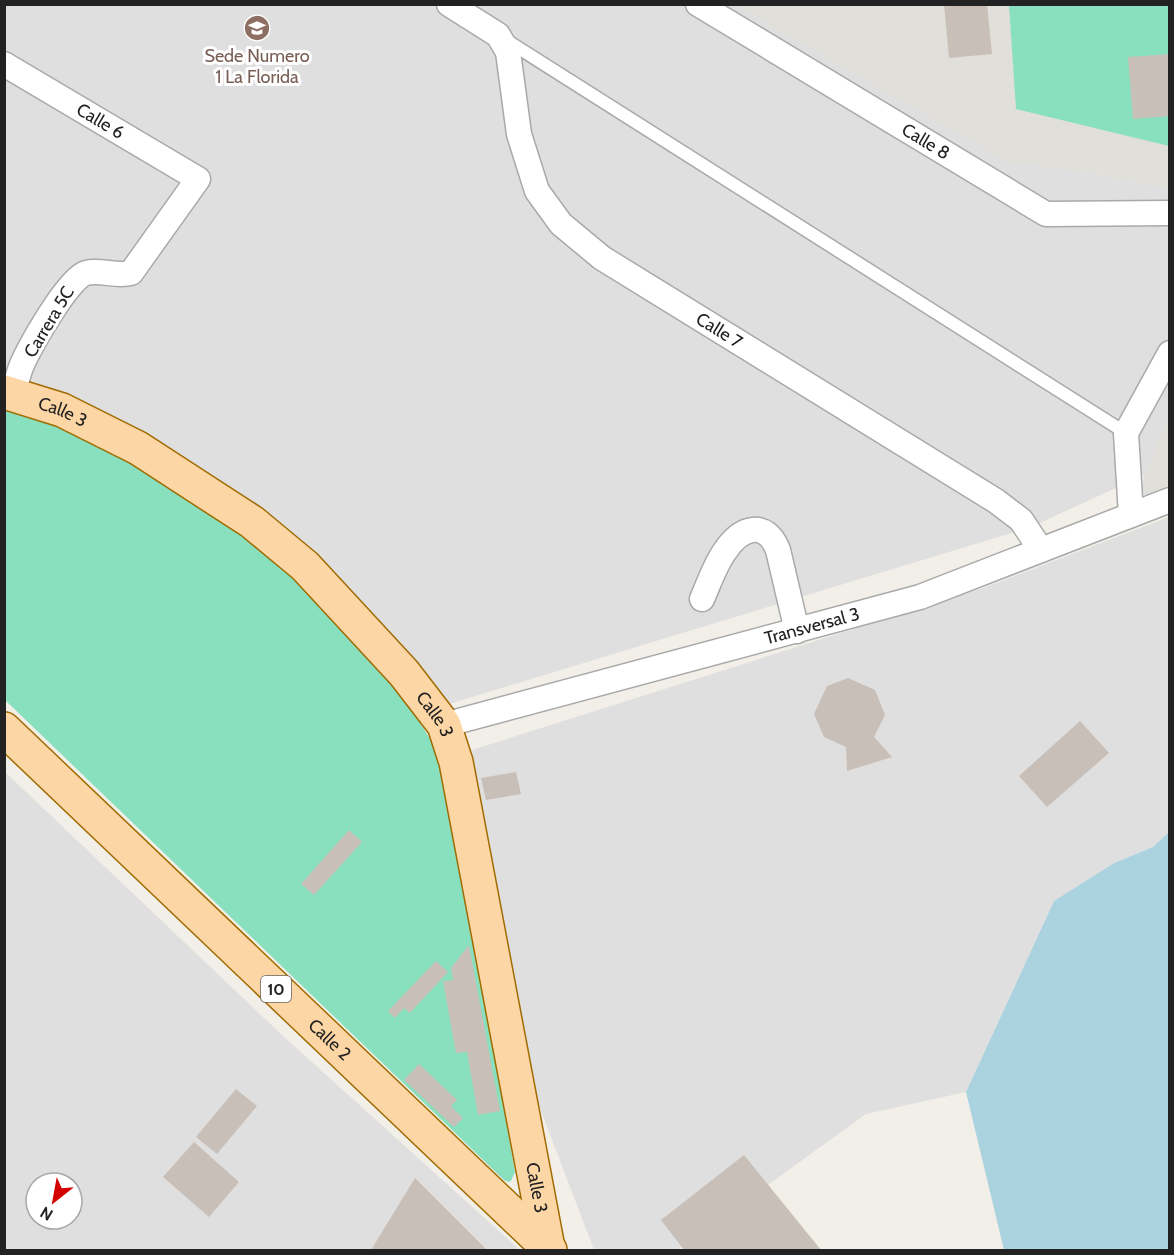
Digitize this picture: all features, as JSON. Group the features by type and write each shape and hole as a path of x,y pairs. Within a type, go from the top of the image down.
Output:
{"main road":[{"name":"Calle 3","path":"11,377 62,410 138,448 252,522 305,566 404,673 444,725 456,762 549,1249"},
{"name":"Calle 2","path":"4,729 549,1249"}],"street":[{"path":"449,4 498,35"},
{"name":"Calle 8","path":"698,4 1046,214 1170,213"},
{"name":"Calle 7","path":"498,35 508,52 519,134 537,191 561,224 602,258 996,501 1021,520 1041,550"},
{"name":"Calle 6","path":"4,64 198,179"},
{"name":"Carrera 5C","path":"11,377 76,277 87,273 124,275 136,269 198,179"},
{"path":"1131,515 1126,433 1170,353"},
{"name":"Transversal 3","path":"444,725 920,597 1170,500"},
{"path":"702,599 725,550 738,537 752,530 765,531 773,538 778,550 797,631"}],"lane":[{"path":"498,35 1126,433"}],"shaded area":[{"path":"4,5 735,5 1008,161 1073,170 1169,188 1169,419 1144,475 1031,527 449,704 303,549 5,372"},
{"path":"735,5 1169,5 1169,188 1073,170 1008,162"},
{"path":"1169,419 1169,485 1153,495 1146,496 1142,491 1144,475"},
{"path":"1169,517 1169,832 1153,847 1114,863 1054,901 966,1092 866,1114 678,1250 594,1250 535,1095 506,950 472,750 986,587"},
{"path":"4,771 282,1035 520,1250 5,1250"}],"green space":[{"path":"1009,5 1169,5 1169,146 1016,109"},
{"path":"5,406 69,428 173,483 277,560 406,701 434,745 450,800 515,1172 511,1181 504,1180 5,700"}],"water":[{"path":"1169,832 1169,1250 1004,1250 966,1092 1054,901 1114,863 1153,847"}],"building":[{"path":"944,4 987,4 992,54 949,58"},
{"path":"1170,54 1170,116 1133,119 1128,57"},
{"path":"848,678 875,690 885,715 874,737 892,757 847,771 846,747 824,737 814,714 827,686"},
{"path":"1080,721 1109,753 1047,807 1019,776"},
{"path":"516,772 521,794 486,800 481,778"},
{"path":"349,830 362,842 314,895 301,884"},
{"path":"469,945 500,1111 478,1115 467,1052 456,1053 443,981 453,980 451,968"},
{"path":"436,961 448,972 410,1013 404,1008 395,1018 388,1011"},
{"path":"419,1064 457,1100 451,1106 463,1118 454,1127 404,1080"},
{"path":"236,1089 257,1106 217,1154 196,1137"},
{"path":"194,1142 239,1182 209,1217 163,1177"},
{"path":"744,1155 821,1250 684,1250 661,1220"},
{"path":"415,1178 487,1250 371,1250"}],"place":[{"name":"Sede Numero 1 La Florida","path":"257,28"}]}
